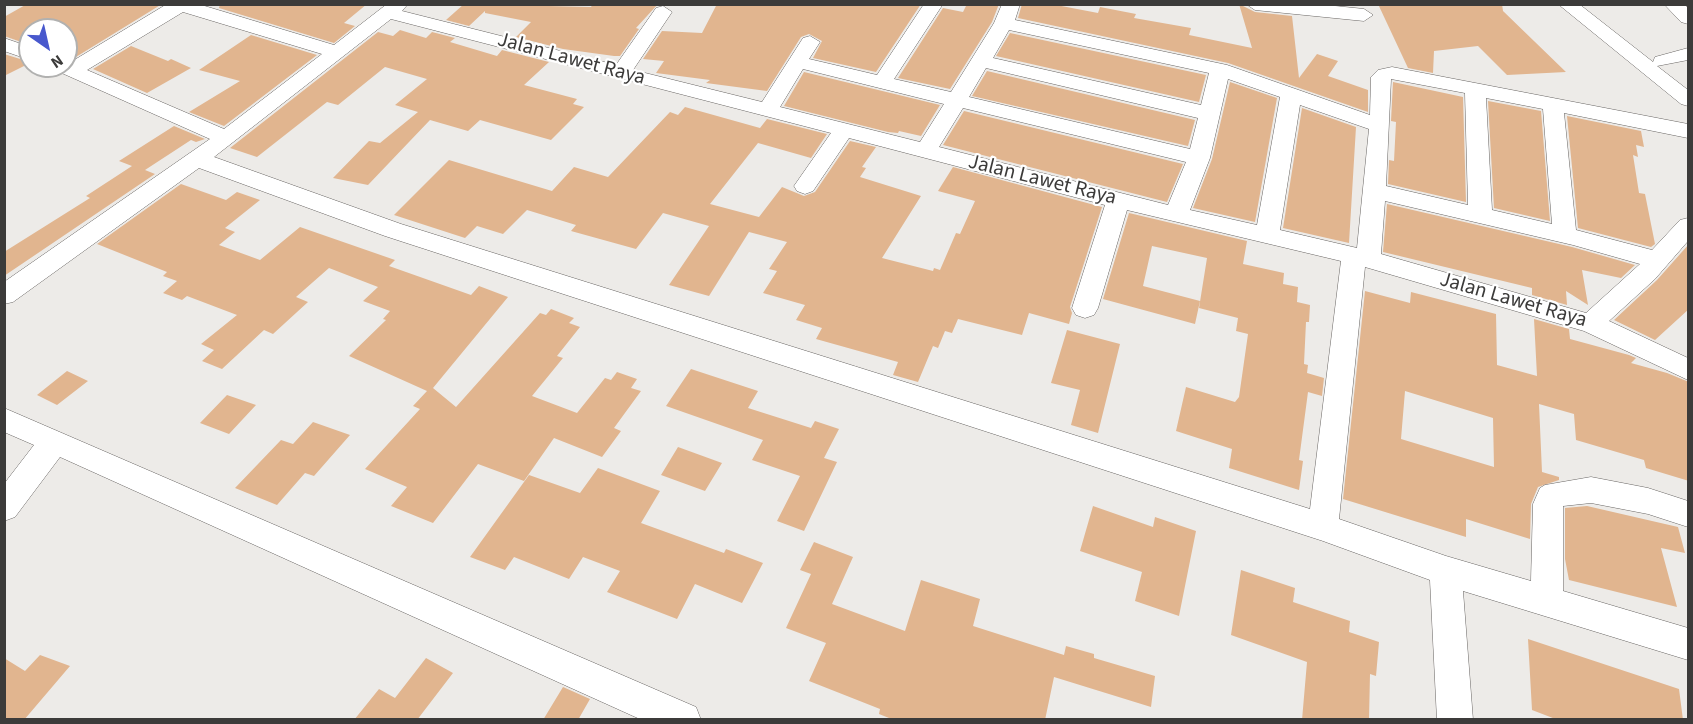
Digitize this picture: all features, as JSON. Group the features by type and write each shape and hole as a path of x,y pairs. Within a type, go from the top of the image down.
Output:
{"street":[{"path":"882,82 934,4"},
{"path":"1255,4 1364,15"},
{"path":"1567,4 1688,94"},
{"path":"1593,4 1662,61 1688,94"},
{"path":"1673,4 1689,18"},
{"path":"78,62 180,5 338,52"},
{"path":"4,295 226,138 393,9"},
{"name":"Jalan Lawet Raya","path":"393,9 621,74 1176,215 1361,258 1592,324 1689,370"},
{"path":"621,74 663,12"},
{"path":"926,151 1007,14 1220,69 1380,126"},
{"path":"767,111 810,42"},
{"path":"1662,61 1689,54"},
{"path":"981,60 1210,114"},
{"path":"797,62 1199,158"},
{"path":"1176,215 1199,158 1220,69"},
{"path":"78,73 226,138"},
{"path":"1323,526 1361,258 1374,191 1382,77 1392,73 1689,131"},
{"path":"1248,104 1257,83"},
{"path":"1475,90 1480,215"},
{"path":"1267,236 1291,95"},
{"path":"1553,105 1565,236"},
{"path":"805,186 844,130"},
{"path":"197,159 405,234 1323,526 1446,571 1689,644"},
{"path":"1374,191 1657,260"},
{"path":"1085,308 1118,200"},
{"path":"1592,324 1600,312 1657,260 1689,226"},
{"path":"4,419 683,720"},
{"path":"4,508 54,442"},
{"path":"1547,602 1548,504 1551,497 1556,494 1591,490 1648,501 1689,514"},
{"path":"1446,571 1455,720"}],"building":[{"path":"27,4 162,4 78,56 78,18 18,18 18,41 4,36 4,17"},
{"path":"220,4 367,4 344,23 355,26 334,43 219,8"},
{"path":"464,4 591,7 593,4 658,4 636,28 639,29 620,56 614,56 563,49 516,37 531,22 485,13 485,11 469,26 446,20"},
{"path":"717,4 921,4 876,72 813,58 822,41 809,34 801,37 767,91 706,83 710,80 656,73 664,61 643,59 662,31 702,33"},
{"path":"967,4 999,4 992,22 950,89 898,78 943,8 963,12"},
{"path":"1022,4 1051,4 1098,13 1100,7 1136,14 1134,18 1191,28 1189,35 1252,48 1239,4 1255,12 1292,16 1299,78 1317,54 1338,61 1328,76 1368,90 1368,112 1228,63 1018,18"},
{"path":"1378,4 1502,4 1503,11 1566,72 1507,75 1478,46 1434,51 1433,73 1408,68"},
{"path":"400,30 426,38 432,32 455,38 450,42 497,56 502,50 549,62 524,85 577,99 573,104 584,107 551,140 480,120 468,131 430,120 368,185 333,178 369,141 380,143 418,112 395,105 427,79 385,67 338,105 327,102 257,157 230,148 378,32 393,36"},
{"path":"1010,33 1206,75 1199,102 996,56"},
{"path":"251,35 317,55 224,126 189,112 240,81 199,70"},
{"path":"131,46 191,68 147,93 93,69"},
{"path":"4,54 18,58 18,69 4,76"},
{"path":"987,71 1195,120 1188,146 972,96"},
{"path":"804,72 940,105 921,136 899,131 898,133 888,132 784,106"},
{"path":"1230,82 1277,98 1255,222 1193,208 1212,159"},
{"path":"1393,82 1463,97 1466,202 1388,184 1389,160 1394,161 1396,122 1391,121"},
{"path":"1488,101 1541,111 1550,221 1494,208"},
{"path":"685,107 760,128 767,119 827,134 811,158 758,143 710,204 759,217 782,187 804,196 815,192 850,141 876,147 862,167 866,168 860,177 921,196 882,258 933,271 934,268 940,270 956,233 960,234 975,201 938,191 953,167 1102,207 1070,307 1072,313 1069,324 1029,313 1022,335 958,319 952,333 945,331 938,348 933,346 918,382 893,375 898,362 816,339 822,328 796,320 805,305 763,293 777,271 769,269 787,242 749,232 709,296 669,285 709,226 663,213 636,249 571,231 576,225 527,210 503,234 477,226 465,238 394,215 449,160 552,191 574,167 608,177 670,112 678,115"},
{"path":"1302,108 1356,127 1349,243 1283,228"},
{"path":"964,111 1183,164 1167,202 943,145"},
{"path":"1567,116 1641,131 1644,147 1636,145 1638,157 1633,155 1639,193 1645,194 1655,244 1651,247 1578,228"},
{"path":"174,126 205,139 196,142 191,140 145,170 155,174 4,276 4,252 90,198 86,196 132,166 119,161"},
{"path":"181,184 226,200 237,192 260,200 225,228 235,232 219,245 260,260 300,227 395,260 389,266 471,295 479,286 508,297 433,388 456,407 540,313 546,315 551,309 574,318 569,323 580,327 557,356 563,358 532,396 577,413 605,378 611,380 617,372 637,379 631,388 641,391 614,428 621,431 602,457 554,438 524,481 478,464 433,523 391,506 407,487 365,469 420,409 413,406 427,391 349,356 386,320 383,319 390,311 363,301 378,287 329,268 296,297 308,302 273,334 264,330 222,369 202,361 214,350 201,344 237,315 187,296 182,300 163,293 177,281 163,276 167,272 97,244"},
{"path":"1387,204 1572,247 1635,265 1621,278 1582,270 1588,305 1566,291 1567,305 1532,295 1532,288 1383,252"},
{"path":"1129,213 1247,241 1243,264 1284,273 1283,284 1298,287 1297,302 1310,305 1309,322 1306,322 1304,364 1308,365 1307,373 1324,378 1322,396 1308,392 1299,460 1303,461 1299,490 1229,468 1232,449 1176,431 1186,387 1235,402 1239,397 1248,334 1236,331 1238,318 1199,308 1207,258 1152,246 1143,286 1200,301 1195,324 1103,299"},
{"path":"1689,244 1689,309 1655,340 1614,320 1657,280"},
{"path":"1365,291 1410,303 1411,292 1496,314 1497,365 1537,376 1534,319 1569,329 1570,339 1629,355 1636,358 1631,363 1689,382 1689,481 1646,468 1644,460 1576,440 1574,414 1539,404 1542,472 1559,477 1559,480 1538,487 1531,504 1530,539 1466,519 1466,537 1343,499","holes":["1405,391 1493,418 1494,467 1401,439"]},
{"path":"1067,330 1120,344 1098,433 1071,425 1080,390 1051,383"},
{"path":"691,369 758,391 748,408 811,428 815,421 839,429 824,458 837,462 804,531 777,521 800,476 752,460 763,440 666,406"},
{"path":"67,371 88,381 57,405 37,395"},
{"path":"227,395 256,405 229,434 200,423"},
{"path":"313,422 350,435 314,476 305,473 277,505 235,488 281,440 293,444"},
{"path":"678,447 722,463 705,491 661,475"},
{"path":"598,468 660,491 641,523 724,553 726,549 763,563 742,603 695,584 677,619 607,592 620,571 583,557 569,579 514,557 505,570 470,557 529,475 580,493"},
{"path":"1093,506 1153,527 1155,517 1196,531 1179,616 1135,601 1142,572 1080,551"},
{"path":"1587,506 1678,527 1685,553 1661,548 1677,607 1569,580 1565,559 1565,508"},
{"path":"814,542 853,557 832,604 905,631 921,580 980,599 973,626 1064,655 1066,646 1094,654 1094,658 1155,676 1151,707 1054,677 1045,720 894,720 879,714 880,709 809,681 826,643 786,628 811,574 800,570"},
{"path":"1241,570 1295,588 1293,602 1350,621 1349,632 1379,642 1376,676 1370,674 1369,720 1302,720 1307,662 1231,635"},
{"path":"1528,639 1679,689 1683,720 1558,720 1532,710"},
{"path":"40,655 70,666 24,720 4,720 4,658 25,671"},
{"path":"426,658 453,673 417,720 354,720 379,689 395,698"},
{"path":"563,687 590,699 578,720 543,720"}]}
